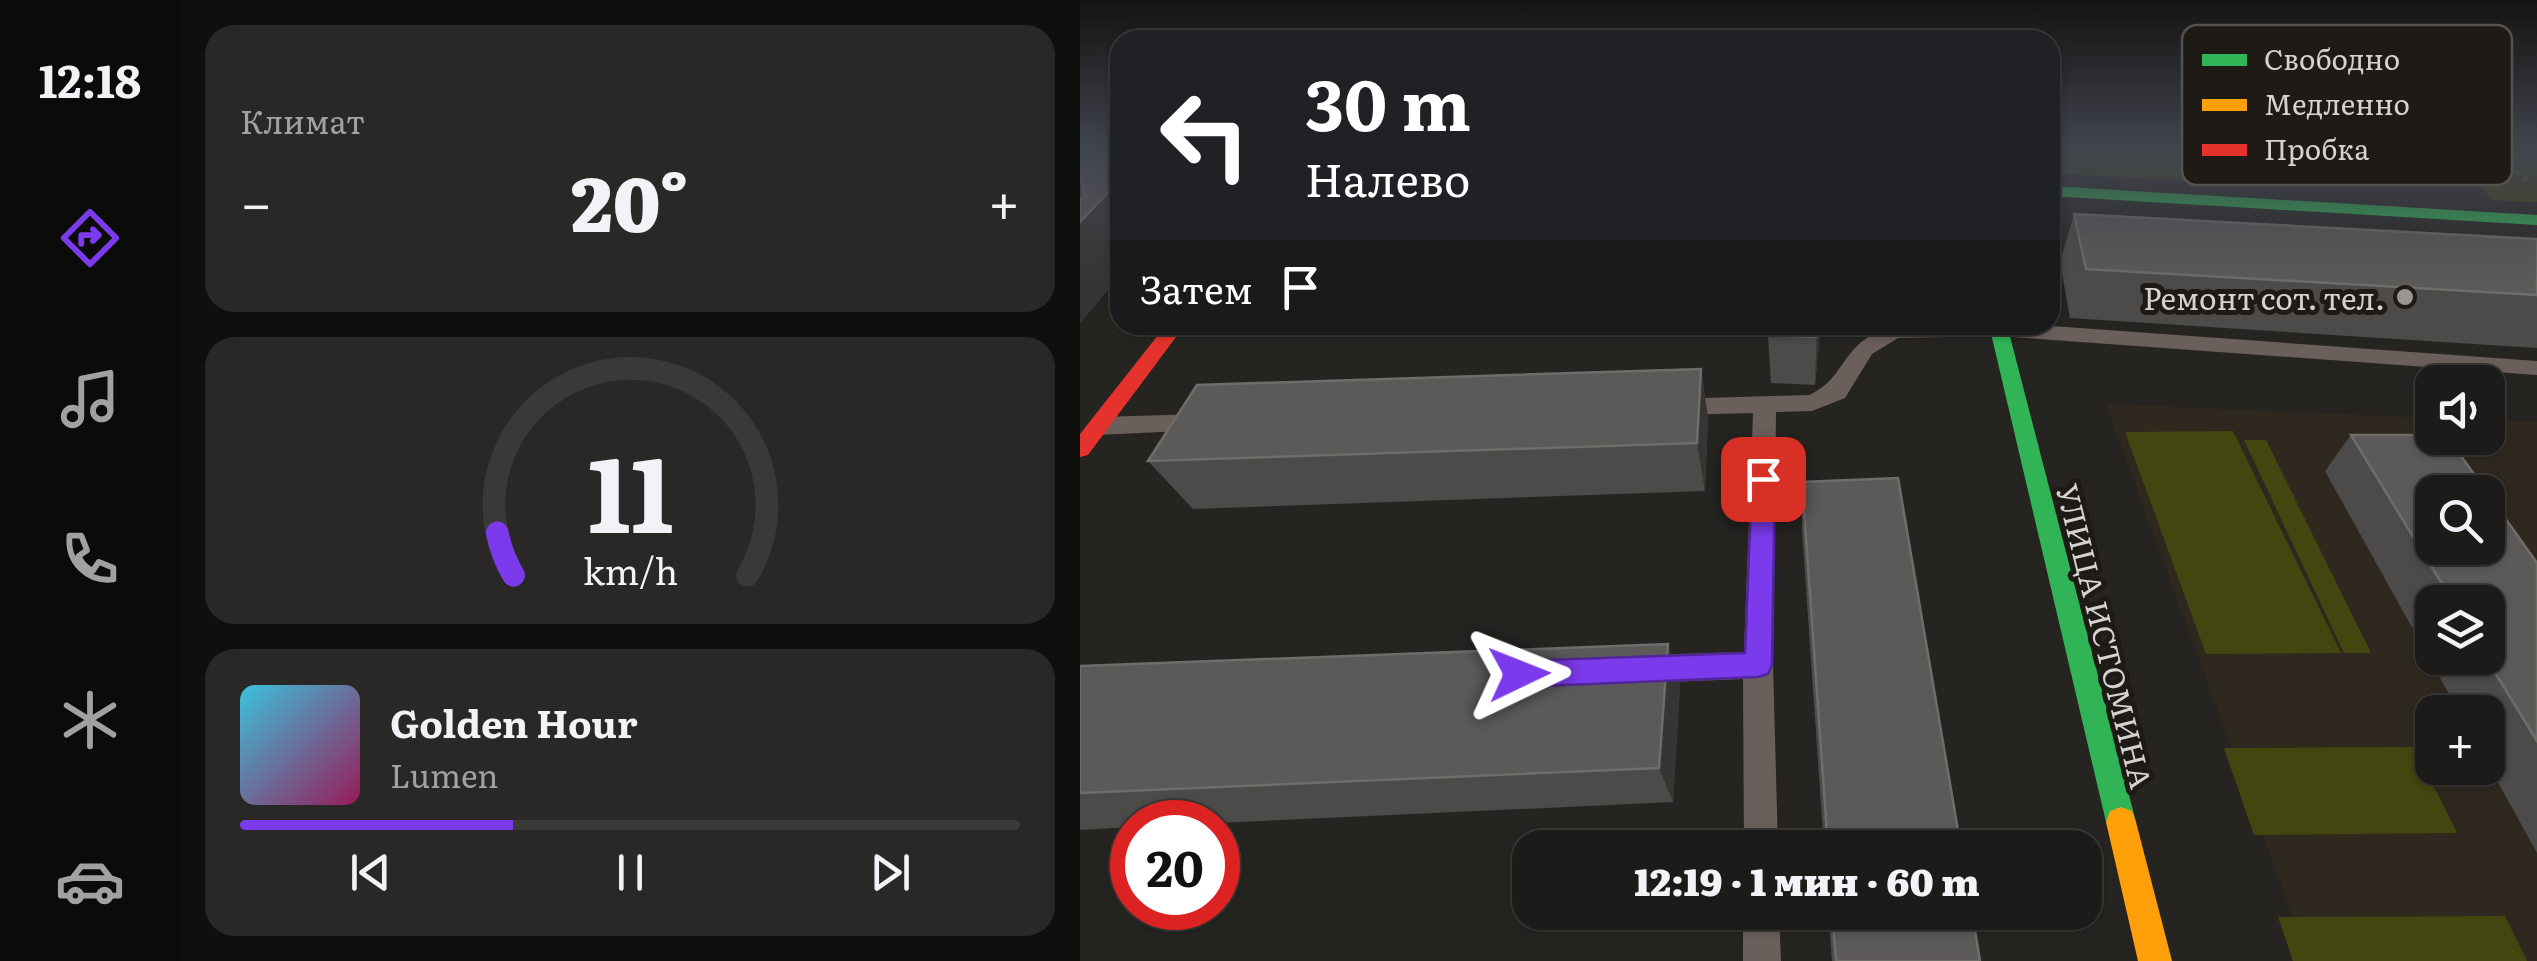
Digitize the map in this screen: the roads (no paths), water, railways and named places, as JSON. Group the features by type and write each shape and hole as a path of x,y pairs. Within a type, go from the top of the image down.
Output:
{"street":[{"path":"2131,196 2537,220"},
{"path":"1080,448 1168,335"},
{"name":"УЛИЦА ИСТОМИНА","path":"2001,335 2155,961"}],"lane":[{"path":"2060,332 2537,368"},
{"path":"1648,408 1812,403 1837,392 1864,349 1887,335"},
{"path":"1760,830 1758,665 1766,404"},
{"path":"1098,426 1235,422"},
{"path":"1618,670 1758,665"},
{"path":"1762,930 1762,961"}],"place":[{"name":"Ремонт сот. тел.","path":"2405,297"}]}
